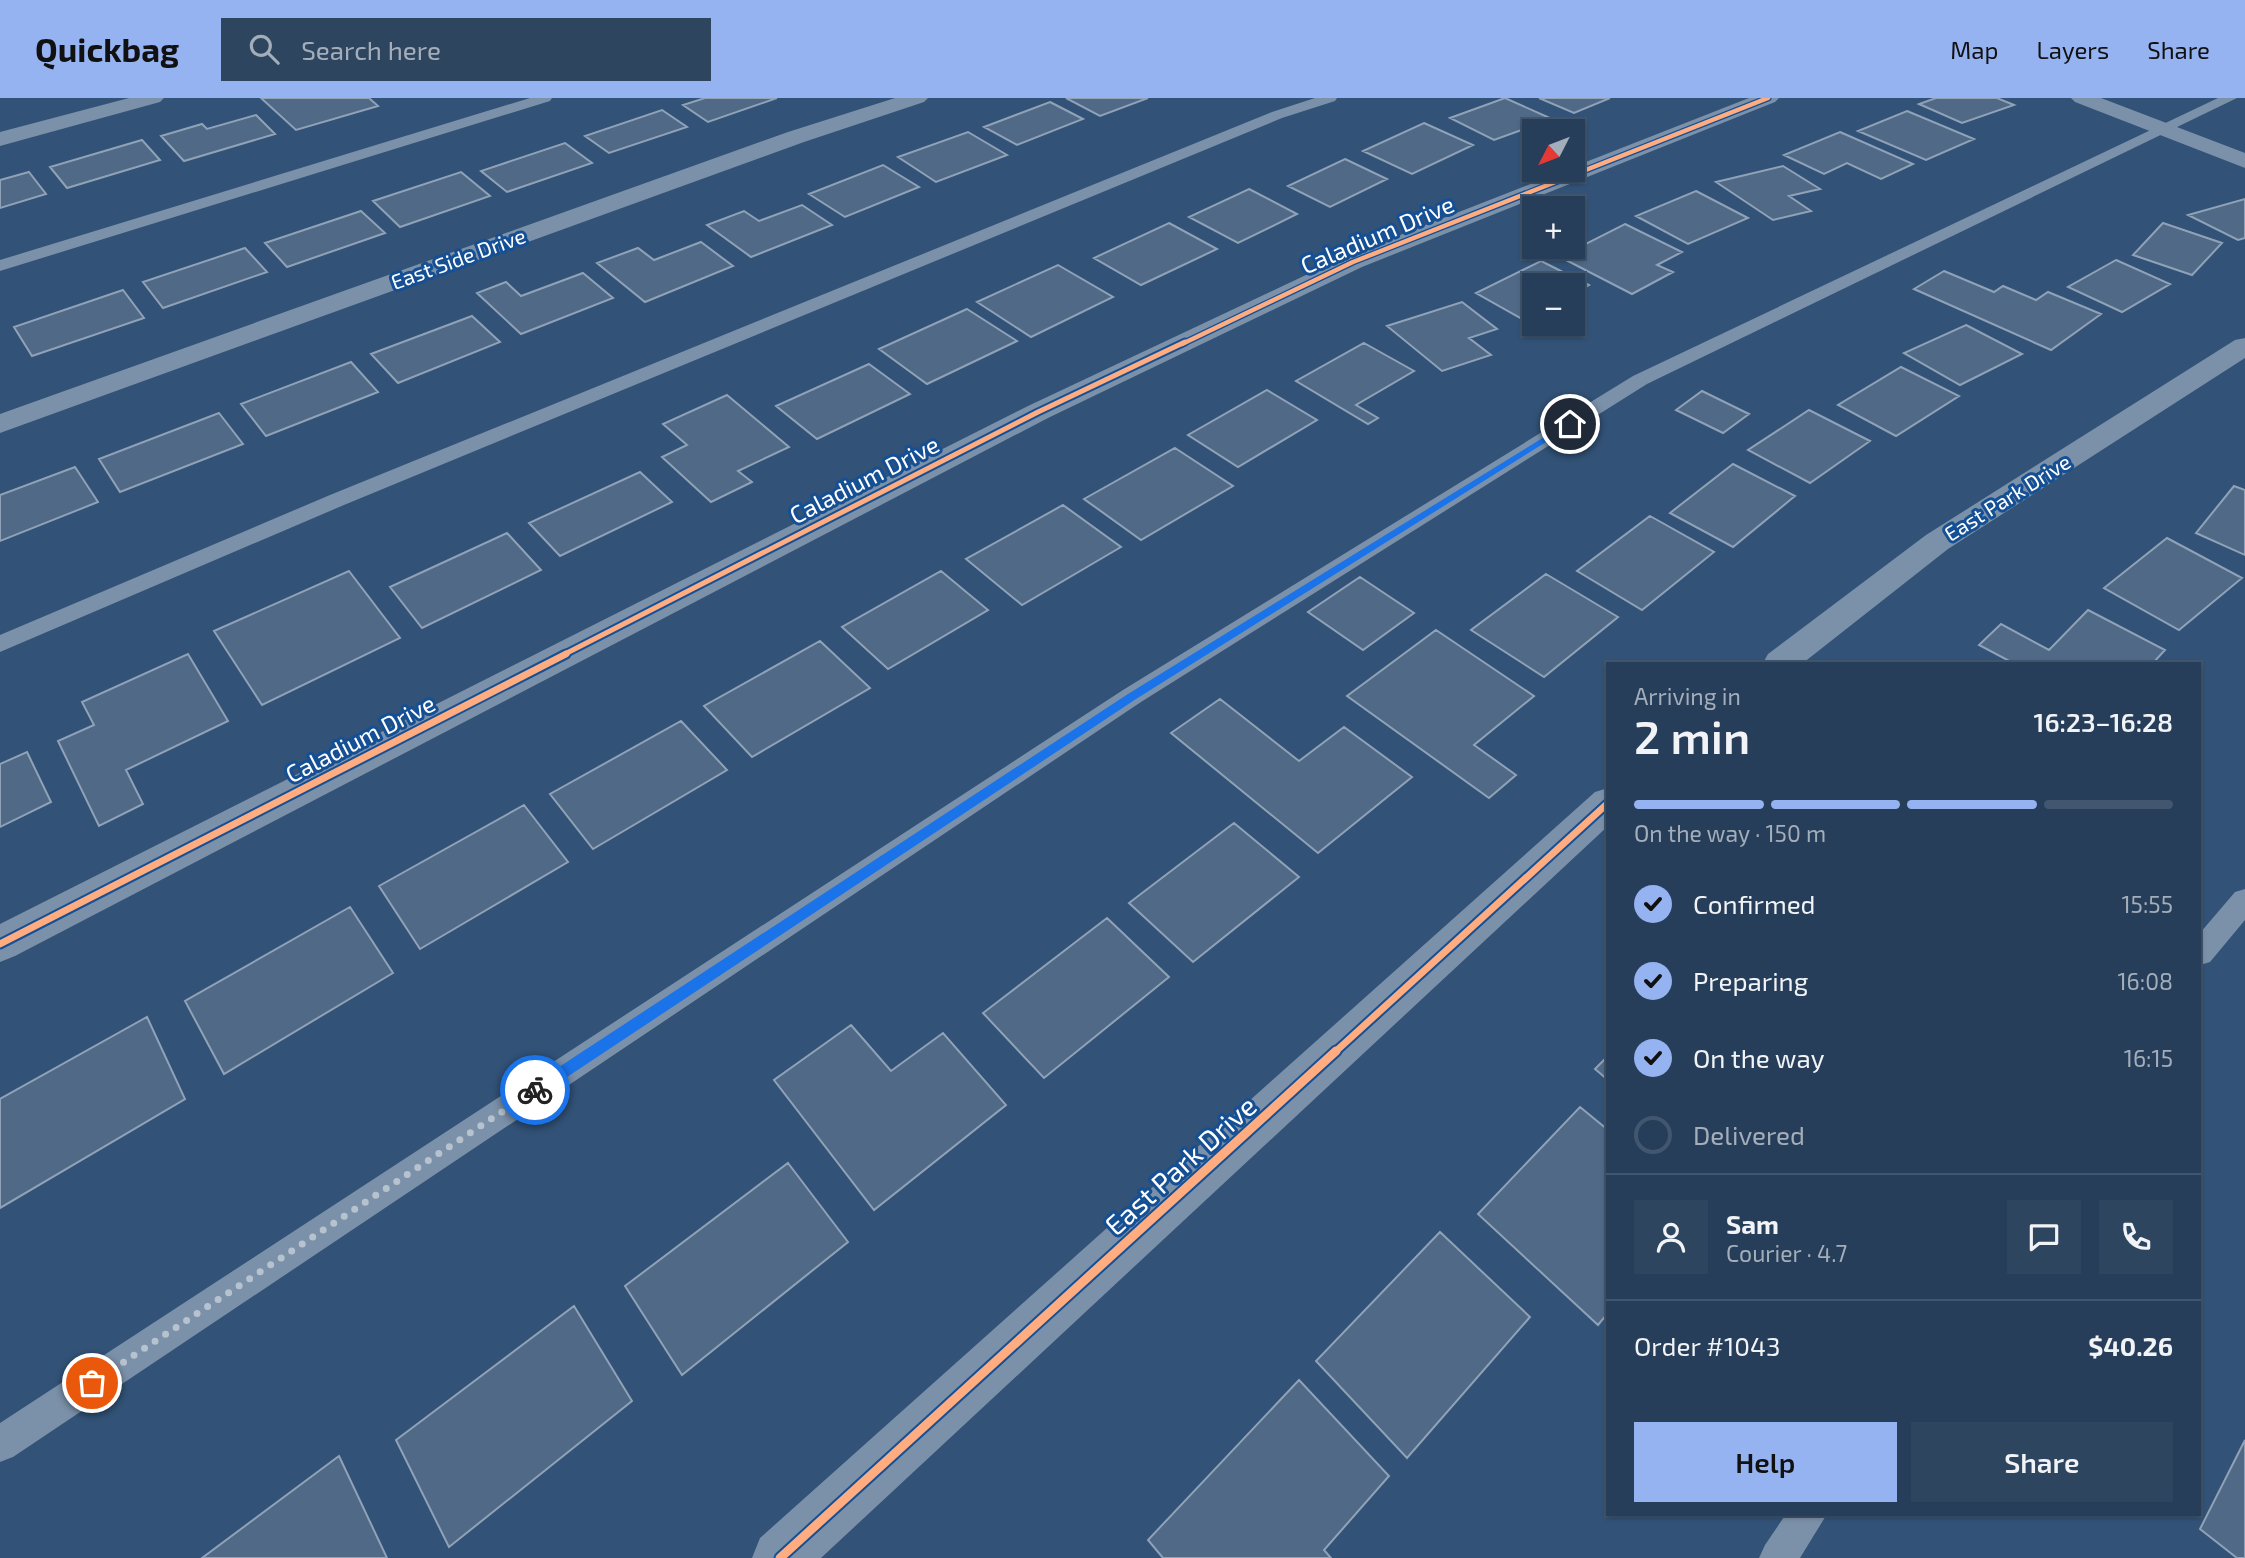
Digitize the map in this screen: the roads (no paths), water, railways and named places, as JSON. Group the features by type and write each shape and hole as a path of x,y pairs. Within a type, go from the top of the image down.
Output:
{"street":[{"path":"0,139 153,98"},
{"name":"East Side Drive","path":"0,424 796,137 917,98"},
{"name":"Caladium Drive","path":"0,944 1063,400 1353,262 1769,98"},
{"path":"2082,98 2245,161"},
{"name":"East Park Drive","path":"1781,662 1937,542 2245,346"},
{"name":"East Park Drive","path":"780,1558 1606,805"}],"lane":[{"path":"0,266 545,98"},
{"path":"0,644 337,500 1276,115 1330,98"},
{"path":"0,1444 1132,696 1640,380 2230,98"},
{"path":"2201,952 2245,901"},
{"path":"1778,1558 1807,1516"}]}
